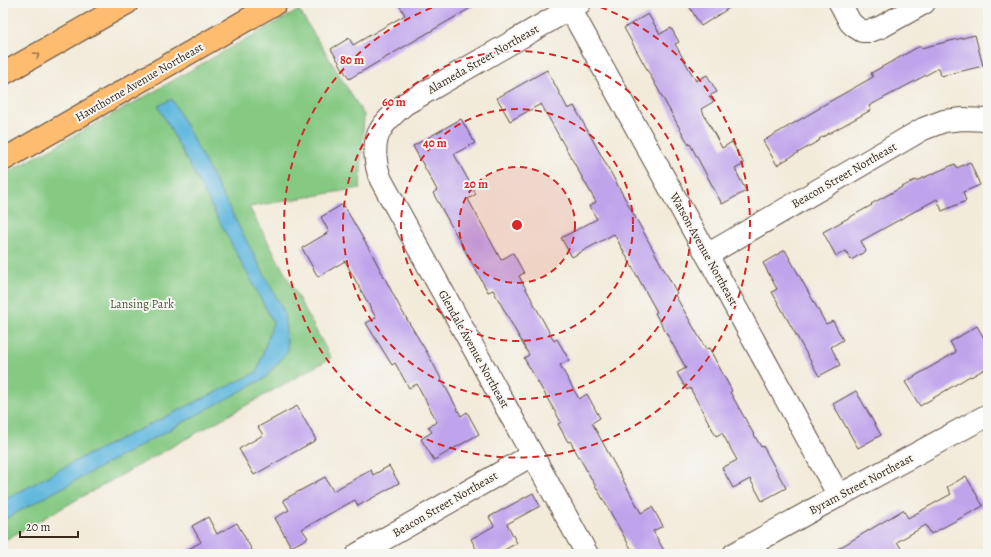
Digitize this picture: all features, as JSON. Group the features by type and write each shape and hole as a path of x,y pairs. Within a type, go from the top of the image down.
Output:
{"main road":[{"path":"3,74 127,3"},
{"name":"Hawthorne Avenue Northeast","path":"3,160 276,3"}],"street":[{"path":"840,3 850,22 854,26 862,31 870,31 881,27 924,3"},
{"name":"Alameda Street Northeast","path":"377,140 380,130 388,119 404,104 573,5"},
{"name":"Watson Avenue Northeast","path":"573,5 707,255 839,496"},
{"name":"Beacon Street Northeast","path":"707,255 923,129 944,121 963,119 988,120"},
{"name":"Glendale Avenue Northeast","path":"377,140 377,169 381,180 587,554"},
{"name":"Byram Street Northeast","path":"734,554 839,496 987,419"},
{"name":"Beacon Street Northeast","path":"358,554 532,455"}],"green space":[{"name":"Lansing Park","path":"299,10 364,115 360,188 249,207 331,358 3,541 3,175"}],"water":[{"path":"172,99 284,312 288,351 265,378 3,520 3,501 79,459 257,372 273,322 158,106"}],"building":[{"path":"398,3 479,3 349,79 331,49 349,38 353,45 405,15"},
{"path":"687,3 737,3 701,26"},
{"path":"648,14 660,34 671,28 679,42 675,44 696,81 707,75 717,92 709,96 713,102 701,109 722,148 732,142 744,164 735,169 746,191 722,204 690,144 689,145 624,28"},
{"path":"975,35 983,66 941,76 939,68 869,106 871,110 819,139 820,140 777,165 763,141 873,77 871,73 920,46 921,48"},
{"path":"547,70 568,109 574,106 677,293 675,295 706,349 709,348 732,391 730,392 761,447 763,446 786,488 762,501 750,479 733,488 722,468 737,460 722,433 716,436 690,388 687,390 677,373 686,368 655,313 657,312 614,234 572,257 561,238 597,219 589,206 596,202 541,104 510,121 497,98"},
{"path":"461,119 475,143 454,154 476,194 468,199 501,260 513,253 524,273 519,276 554,341 557,339 569,360 560,365 579,399 587,394 600,418 592,423 641,513 652,507 663,526 653,531 666,554 634,554 570,441 568,442 558,424 561,422 524,358 529,355 493,290 488,292 433,193 437,190 413,146"},
{"path":"970,162 980,185 963,192 966,201 942,211 937,199 861,241 866,251 851,260 846,251 836,256 823,232 915,180 916,181 955,164 957,168"},
{"path":"343,204 372,254 402,311 429,356 461,416 467,412 479,434 434,460 421,439 432,432 428,427 437,422 417,384 409,388 395,363 392,365 366,323 376,318 345,261 318,277 302,248 329,232 321,217"},
{"path":"785,250 826,324 833,321 843,340 831,347 840,365 819,376 772,292 777,289 763,263"},
{"path":"977,326 988,345 988,367 920,406 905,382 956,352 950,342"},
{"path":"856,391 881,435 858,448 833,404"},
{"path":"297,406 316,440 254,475 239,449 263,435 258,427"},
{"path":"389,466 399,483 358,506 355,500 302,529 308,538 291,547 275,518 289,510 283,500 325,477 333,491 371,470 373,475"},
{"path":"966,476 983,506 931,534 926,525 897,542 901,548 891,554 829,554 903,510 908,518 951,494 947,487"},
{"path":"533,493 540,506 507,524 517,543 497,554 479,554 471,539 494,526 489,517"},
{"path":"208,517 217,534 237,523 254,554 180,554 201,542 192,526"}]}
